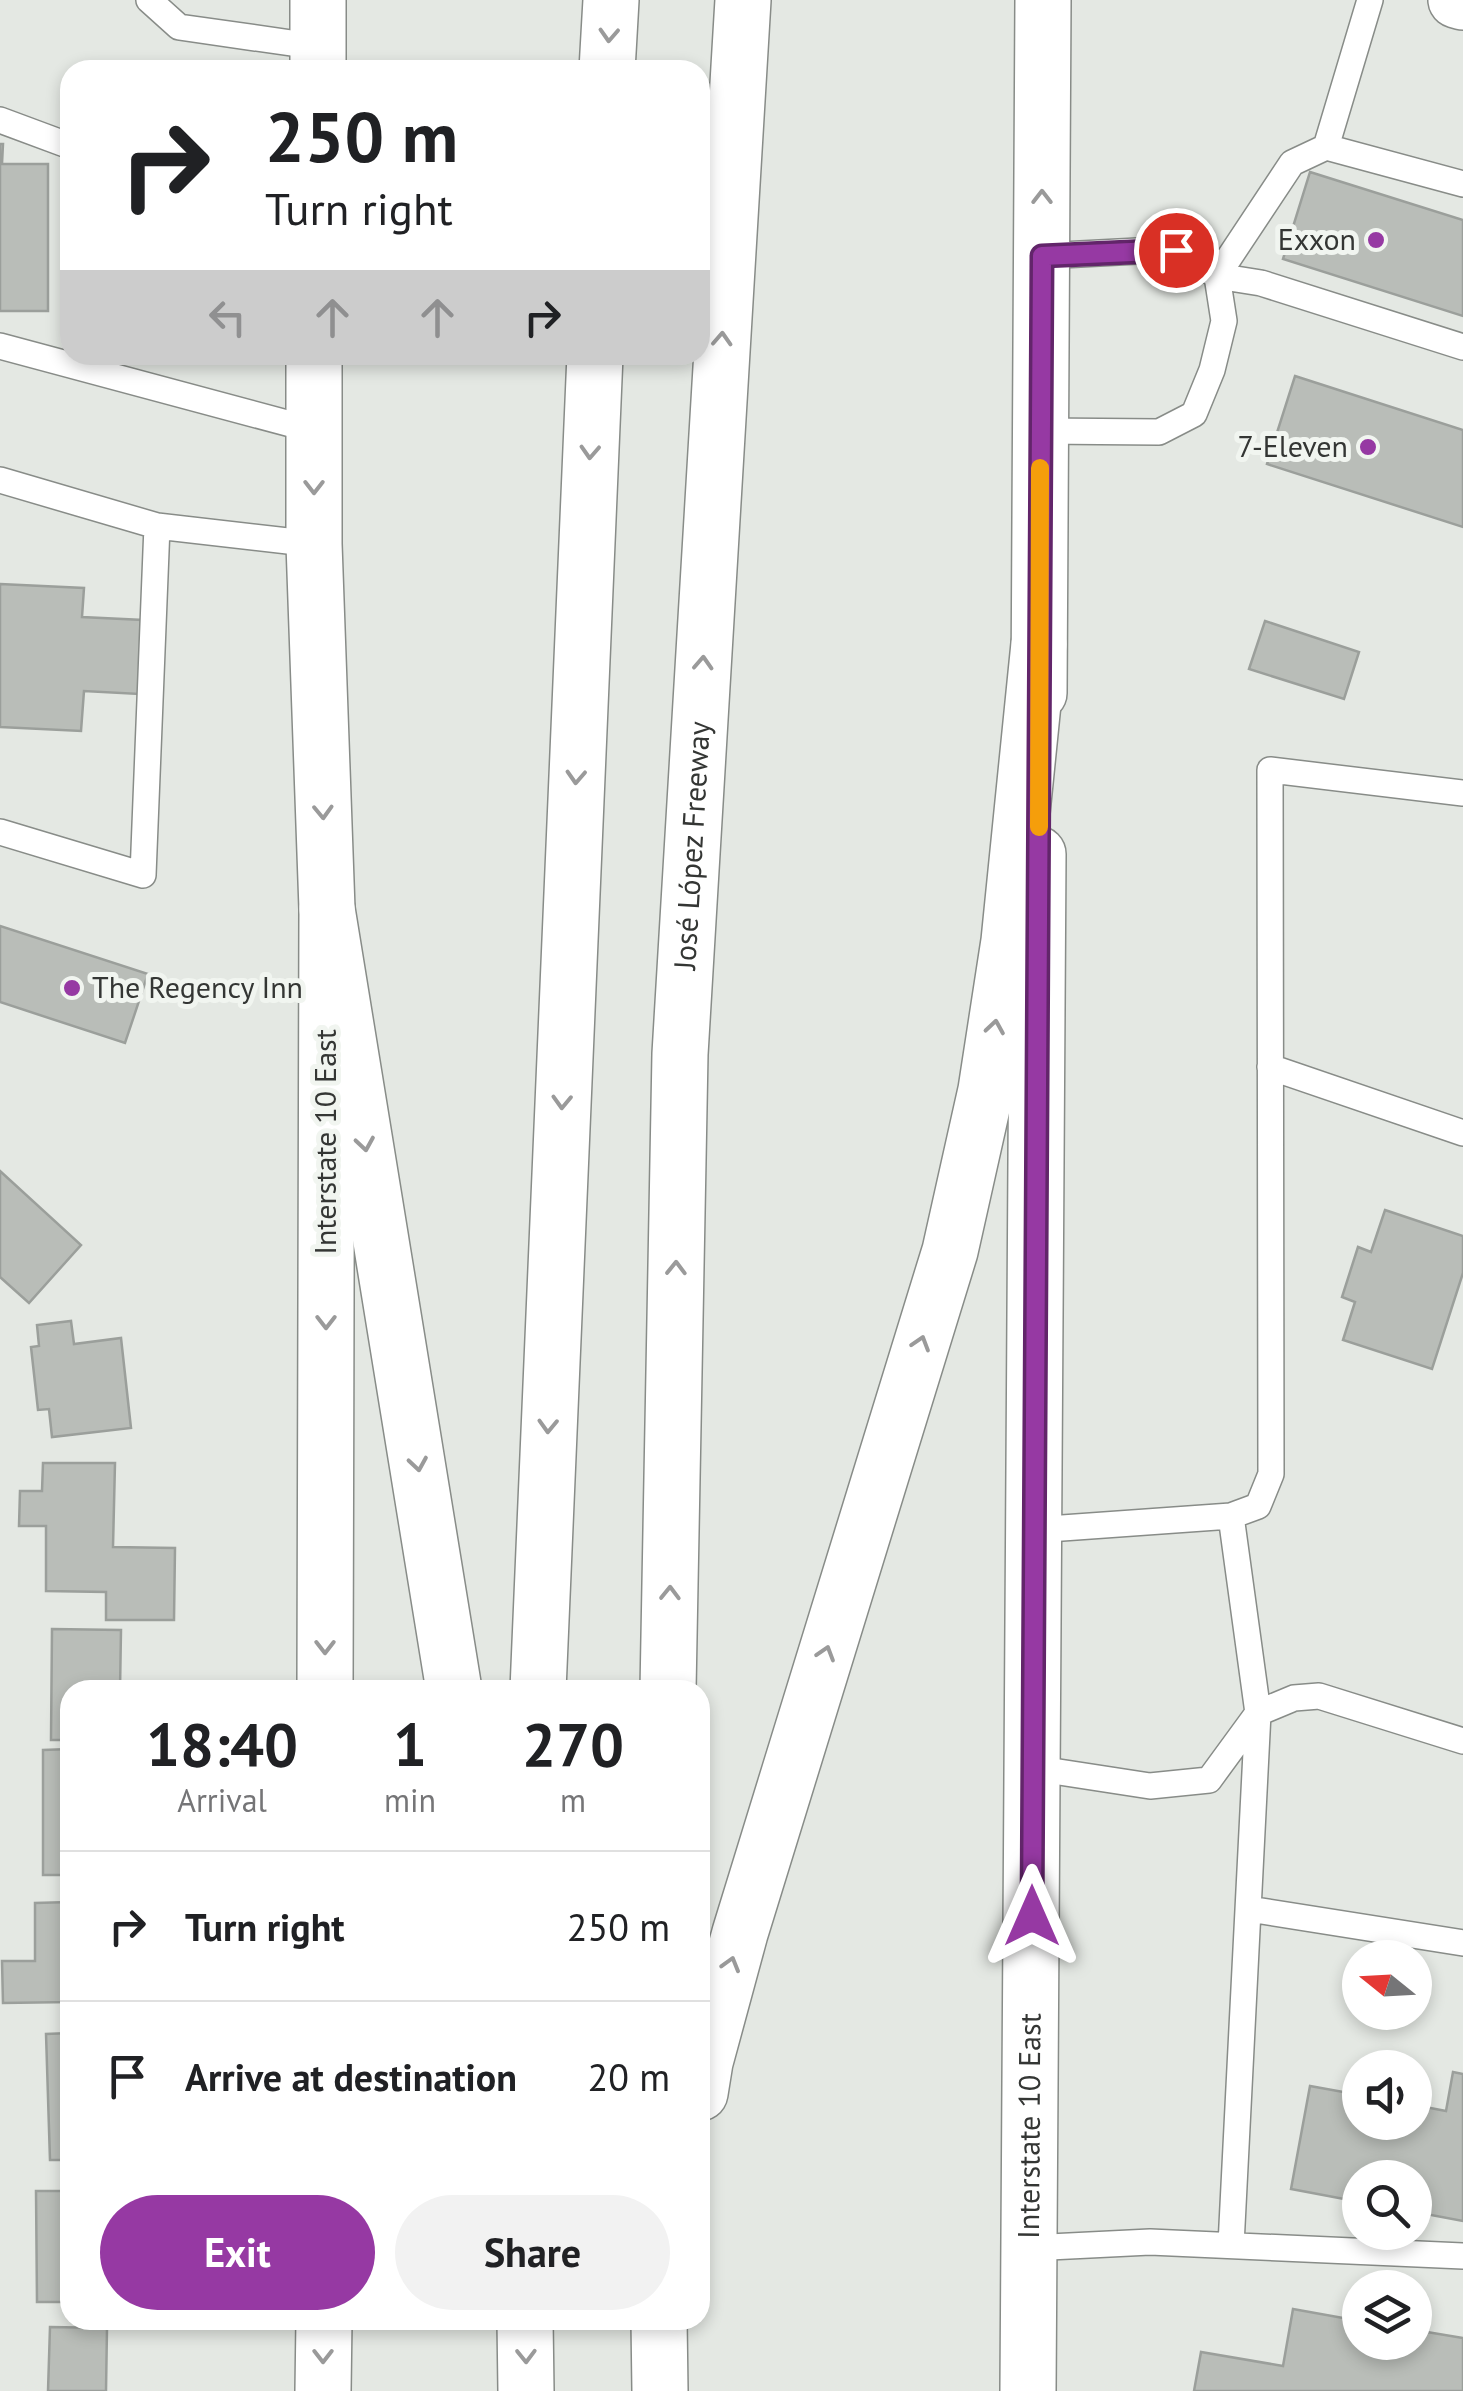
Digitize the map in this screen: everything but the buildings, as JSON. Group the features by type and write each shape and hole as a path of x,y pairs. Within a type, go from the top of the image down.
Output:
{"main road":[{"path":"608,60 610,0"},
{"name":"José López Freeway","path":"668,1680 680,1054 742,0"},
{"name":"Interstate 10 East","path":"1028,2391 1042,0"},
{"name":"Interstate 10 East","path":"314,365 314,544 327,909 325,1680"},
{"path":"538,1680 595,365"},
{"path":"710,2044 740,1934 950,1251 986,1090 1009,941 1039,644"},
{"path":"327,909 452,1680"},
{"path":"324,2330 324,2391"},
{"path":"526,2330 526,2391"}],"lane":[{"path":"149,0 179,27 318,39"},
{"path":"1326,146 1370,0"},
{"path":"0,120 60,142"},
{"path":"1040,431 1160,432 1194,414 1212,370 1224,321 1217,276 1292,163 1326,146 1463,184"},
{"path":"1042,256 1176,250 1217,276 1261,284 1463,347"},
{"path":"0,346 60,362"},
{"path":"71,365 313,430"},
{"path":"0,480 158,526 314,544"},
{"path":"0,832 143,875 158,526"},
{"path":"1034,1530 1231,1516 1258,1506 1271,1474 1270,770 1463,793"},
{"path":"1270,1066 1463,1133"},
{"path":"1231,1516 1258,1713 1231,2246"},
{"path":"1032,1768 1150,1786 1209,1780 1258,1713 1294,1698 1319,1696 1463,1742"},
{"path":"1249,1909 1463,1943"},
{"path":"1028,2248 1150,2242 1463,2256"}],"slow traffic":[{"path":"1039,827 1040,468"}],"place":[{"name":"Exxon","path":"1376,240"},
{"name":"7-Eleven","path":"1368,447"},
{"name":"The Regency Inn","path":"72,988"}],"route":[{"path":"1032,1916 1042,256 1176,250"}]}
